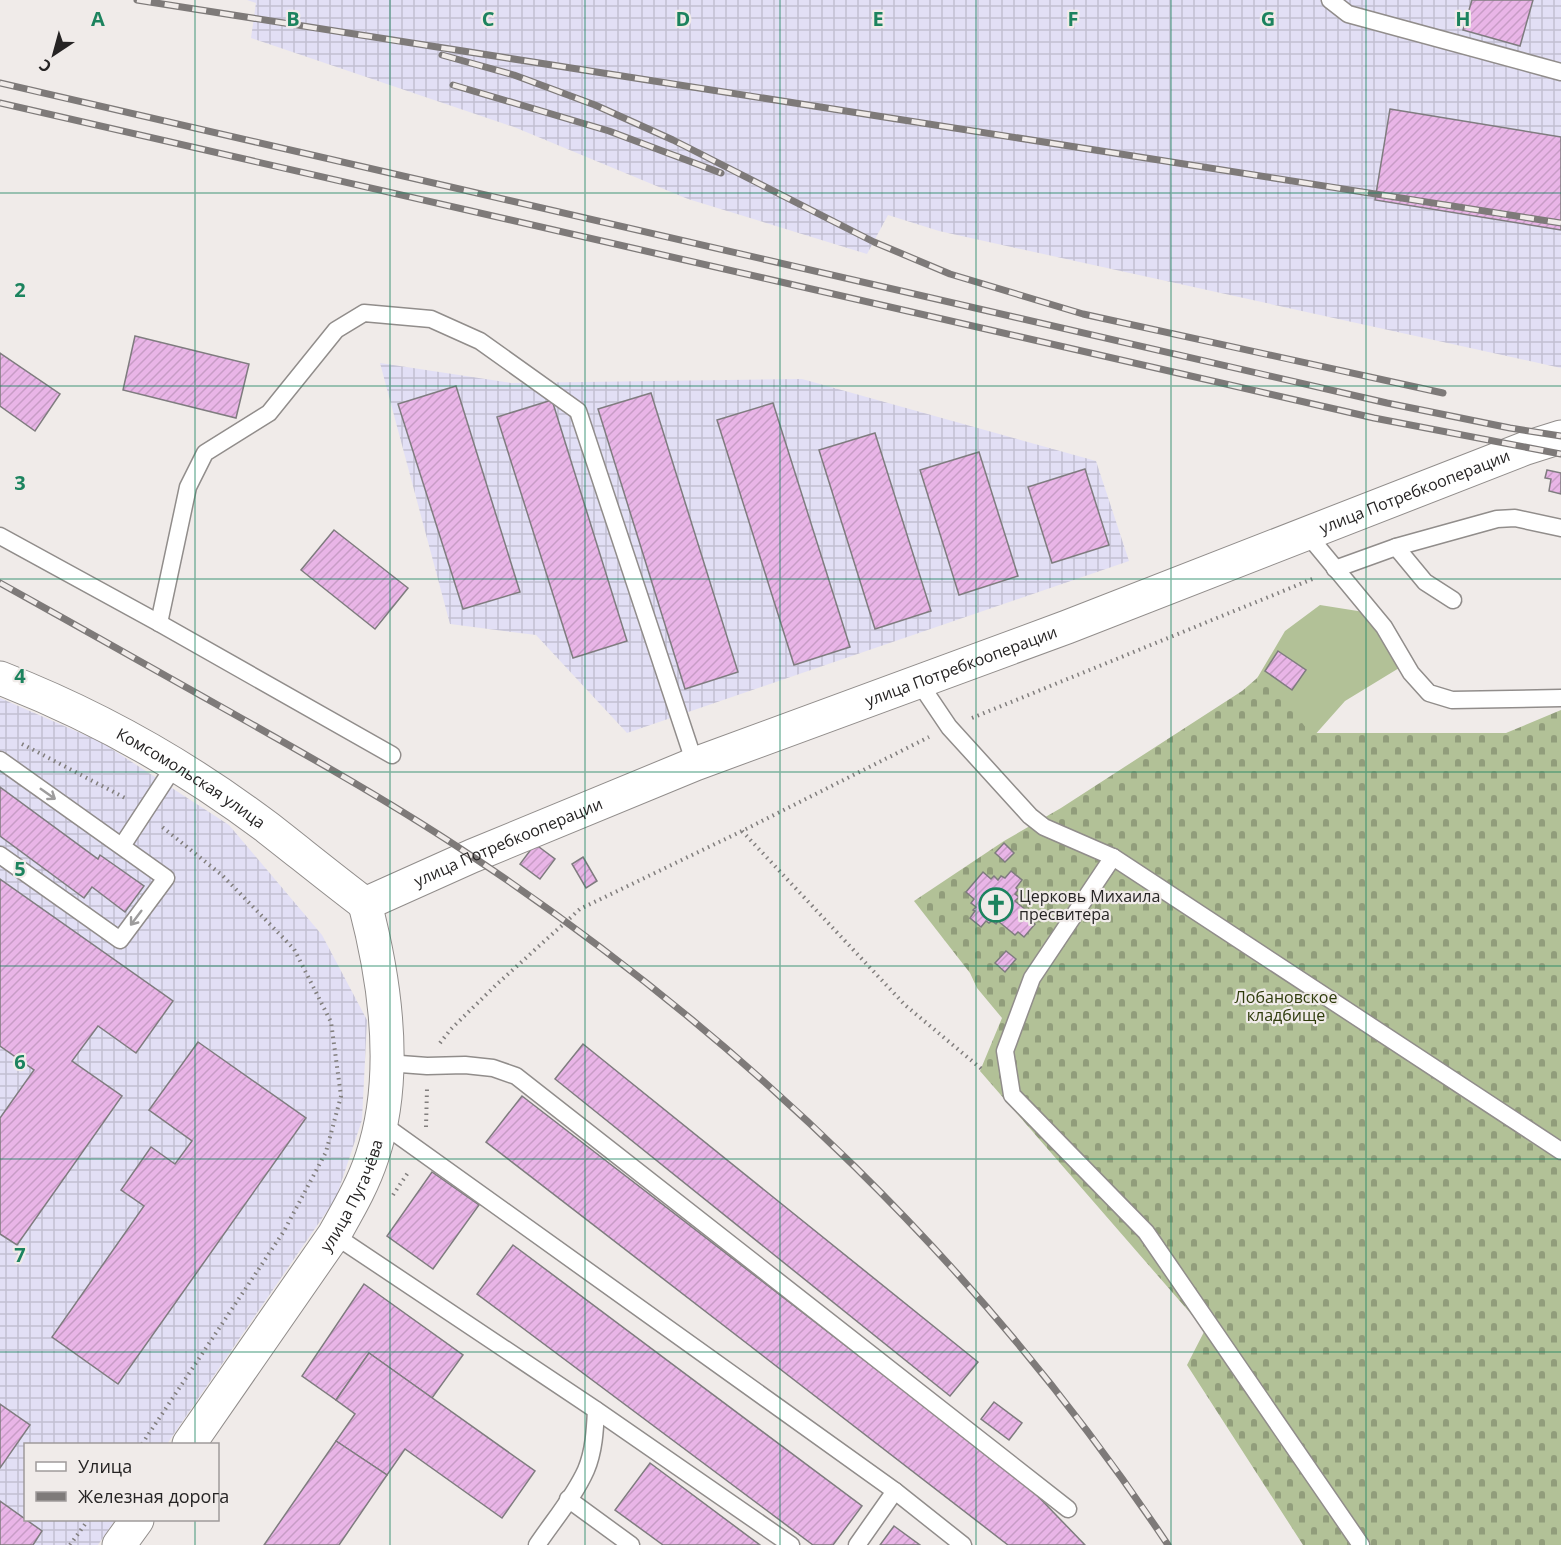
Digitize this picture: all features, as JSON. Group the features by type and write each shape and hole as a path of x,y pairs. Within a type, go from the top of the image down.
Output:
{"main road":[{"name":"улица Потребкооперации","path":"365,904 472,856 695,764 1067,627 1526,448 1561,437"},
{"name":"Комсомольская улица","path":"0,678 125,735 175,765 266,827 365,904"},
{"name":"улица Пугачёва","path":"190,1443 334,1235 368,1168 381,1123 387,1063 386,1015 381,972 365,904"},
{"path":"119,1545 136,1521"}],"lane":[{"path":"1330,0 1348,14 1561,72"},
{"path":"159,623 188,487 205,453 269,413 336,330 364,313 431,319 480,341 578,411 695,764"},
{"path":"1335,569 1395,547 1497,519 1515,518 1561,528"},
{"path":"1307,534 1384,627 1412,673 1429,693 1452,700 1561,698"},
{"path":"0,536 392,755"},
{"path":"1395,547 1425,582 1453,600"},
{"path":"918,681 949,727 1030,816 1044,827 1113,857 1561,1151"},
{"path":"0,760 166,878 120,940 0,855"},
{"path":"122,846 175,765"},
{"path":"1113,857 1032,978 1005,1051 1012,1095 1146,1232 1361,1545"},
{"path":"387,1063 427,1066 465,1065 493,1068 516,1076 1068,1509"},
{"path":"381,1123 895,1491 963,1545"},
{"path":"334,1235 596,1410 791,1545"},
{"path":"542,1542 586,1469 595,1437 596,1410"},
{"path":"857,1545 895,1491"},
{"path":"568,1499 631,1545"}],"path":[{"path":"389,1201 425,1148 427,1066 438,1047 451,1029 580,909 949,727 1335,569"},
{"path":"20,743 128,800 223,876 294,949 331,1022 341,1096 326,1152 284,1231 143,1443"},
{"path":"742,831 905,1005 1012,1095"},
{"path":"70,1545 87,1521"}],"shaded area":[{"path":"247,0 1561,0 1561,368 939,231 888,215 867,254 688,199 514,127 251,38 256,3"},
{"path":"380,363 511,383 802,379 1096,461 1129,561 627,733 536,635 450,624"},
{"path":"0,698 101,742 229,825 322,935 367,1020 362,1120 336,1198 168,1443 24,1443 24,1521 114,1521 98,1545 0,1545"}],"green space":[{"path":"1320,605 1364,612 1404,665 1345,701 1313,737 1246,697 1285,631"},
{"name":"Лобановское кладбище","path":"1263,673 1310,733 1506,733 1561,710 1561,1545 1303,1545 1187,1365 1205,1330 980,1071 1002,1018 977,988 970,973 914,901 1004,841 1061,808 1242,691"}],"building":[{"path":"1472,0 1533,0 1520,46 1463,30"},
{"path":"1390,109 1561,137 1561,230 1375,200"},
{"path":"135,336 249,364 236,418 123,390"},
{"path":"0,353 60,394 35,431 0,406"},
{"path":"456,386 520,592 463,609 398,404"},
{"path":"651,393 738,672 685,689 598,409"},
{"path":"552,400 627,641 573,658 497,417"},
{"path":"773,403 850,647 794,665 717,420"},
{"path":"875,433 931,611 875,629 819,450"},
{"path":"979,452 1018,576 959,595 920,470"},
{"path":"1085,469 1109,545 1052,563 1028,487"},
{"path":"1547,470 1561,473 1561,494 1549,491 1551,479 1545,478"},
{"path":"334,530 408,588 375,629 301,570"},
{"path":"1278,651 1306,670 1292,690 1265,671"},
{"path":"0,787 98,859 100,855 144,886 125,912 92,887 84,898 0,836"},
{"path":"1004,843 1014,853 1005,862 995,853"},
{"path":"535,844 555,859 540,879 520,864"},
{"path":"583,857 597,881 586,888 572,864"},
{"name":"Церковь Михаила пресвитера","path":"1011,871 1022,880 1016,888 1018,890 1015,894 1019,897 1015,901 1032,915 1029,919 1035,924 1024,937 1018,932 1015,935 998,921 996,924 986,921 981,927 970,918 976,907 971,903 974,899 966,892 983,872 991,879 994,876 998,880 1001,876 1005,878"},
{"path":"0,879 173,1001 136,1053 98,1026 72,1061 122,1096 17,1245 0,1234 0,1118 34,1070 0,1046"},
{"path":"1006,951 1016,959 1005,972 995,963"},
{"path":"198,1042 306,1118 118,1384 52,1337 144,1206 121,1190 151,1147 175,1164 192,1141 149,1110"},
{"path":"583,1044 978,1362 950,1396 555,1079"},
{"path":"522,1096 1029,1487 1085,1545 1008,1545 486,1142"},
{"path":"432,1172 479,1205 433,1269 387,1236"},
{"path":"513,1245 862,1506 833,1545 813,1545 477,1294"},
{"path":"364,1284 463,1355 432,1398 369,1353 336,1400 302,1376"},
{"path":"369,1353 535,1471 502,1518 405,1449 387,1475 336,1441 355,1414 336,1400"},
{"path":"994,1402 1022,1423 1009,1440 981,1419"},
{"path":"0,1404 30,1425 0,1468"},
{"path":"336,1441 387,1475 339,1545 264,1545"},
{"path":"650,1463 760,1545 663,1545 615,1510"},
{"path":"0,1501 24,1518 24,1521 28,1521 42,1531 33,1545 0,1545"},
{"path":"894,1526 920,1545 880,1545"}],"railway":[{"path":"137,0 1561,223"},
{"path":"442,55 514,75 595,105 673,140 874,242 950,274 1083,314 1443,393"},
{"path":"0,83 1387,403 1561,436"},
{"path":"453,85 609,131 721,173"},
{"path":"0,103 1374,418 1561,454"},
{"path":"0,583 305,754 418,821 574,928 671,1003 765,1082 855,1166 940,1255 1021,1348 1097,1444 1168,1545"}],"place":[{"name":"Церковь Михаила пресвитера","path":"996,905"}]}
